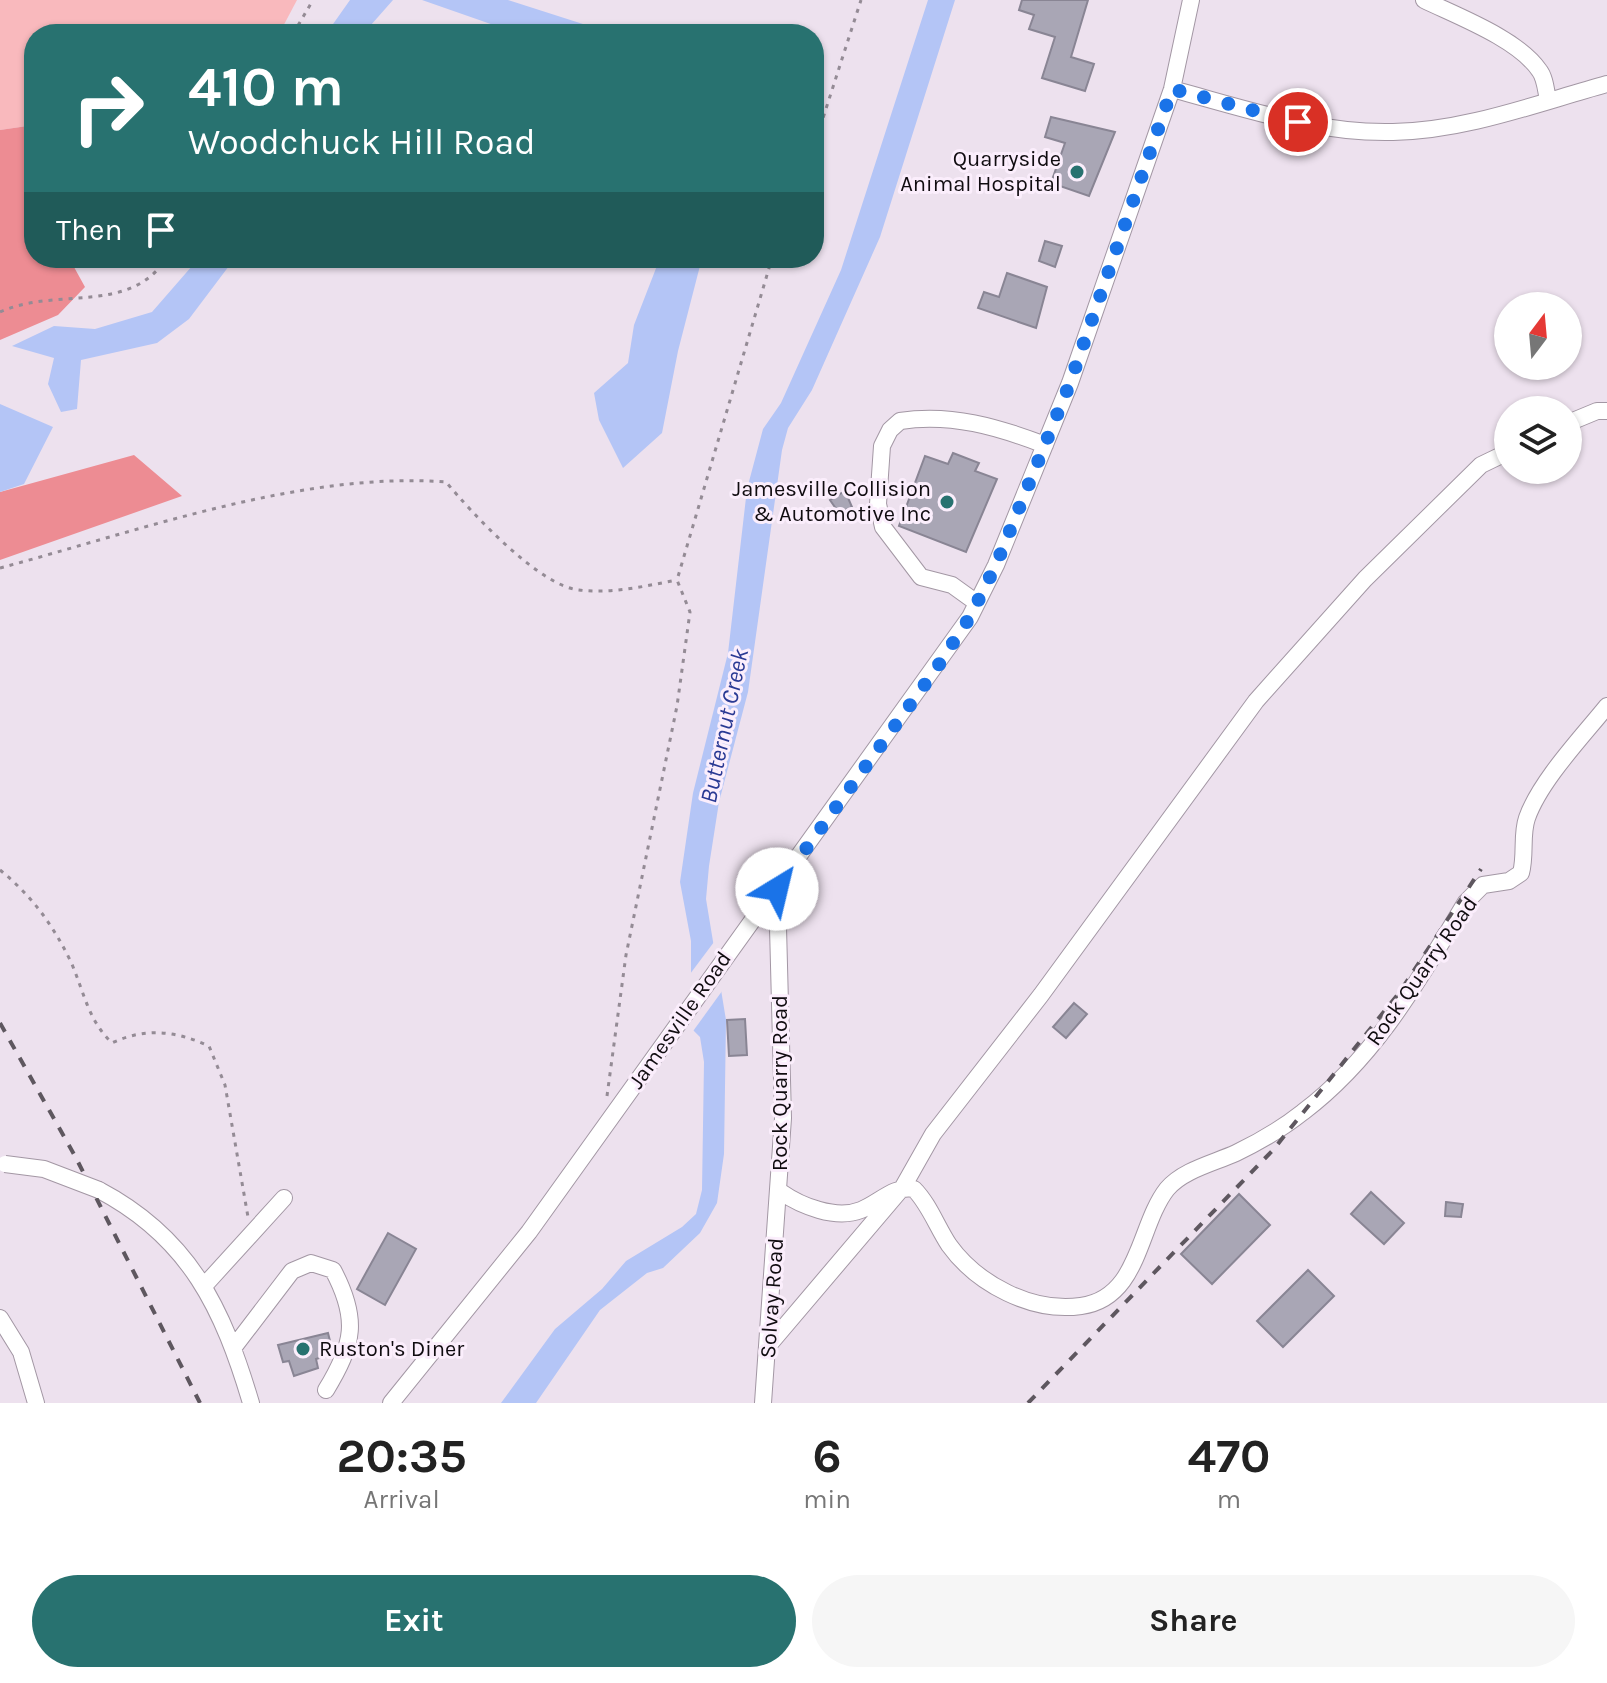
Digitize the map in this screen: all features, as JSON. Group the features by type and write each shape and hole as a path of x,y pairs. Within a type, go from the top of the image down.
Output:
{"street":[{"name":"Jamesville Road","path":"391,1403 529,1232 731,947 777,889 936,669 977,603 1045,445 1172,89 1191,0"},
{"path":"1424,0 1487,30 1526,57 1541,71 1548,100"},
{"path":"1172,89 1313,125 1390,133 1472,121 1607,84"},
{"path":"1582,417 1597,411 1607,411"},
{"path":"977,603 952,585 921,577 883,527 878,504 884,442 900,421 933,418 969,421 1045,445"},
{"path":"768,1346 903,1187 933,1134 1041,995 1256,701 1376,568 1481,465 1494,459"},
{"name":"Rock Quarry Road","path":"777,889 783,1118 781,1192 814,1208 858,1211 903,1187 919,1194 950,1246 976,1274 996,1288 1020,1298 1059,1306 1081,1306 1100,1300 1129,1271 1166,1191 1180,1177 1240,1151 1303,1112 1350,1071 1388,1027 1466,902 1483,885 1509,881 1521,873 1527,851 1526,821 1534,801 1607,706"},
{"path":"3,1164 44,1169 84,1182 131,1207 157,1228 204,1286 222,1315 251,1403"},
{"name":"Solvay Road","path":"763,1403 781,1192"},
{"path":"204,1286 284,1198"},
{"path":"234,1347 292,1271 311,1263 333,1270 342,1286 353,1333 345,1358 326,1390"},
{"path":"0,1318 21,1352 36,1403"}],"path":[{"path":"299,24 313,0"},
{"path":"824,115 861,0"},
{"path":"0,312 17,305 126,293 161,268"},
{"path":"606,1102 626,955 679,691 690,612 677,580 769,268"},
{"path":"0,568 283,493 421,481 446,482 496,537 530,565 576,590 625,590 677,580"},
{"path":"0,870 39,905 71,963 97,1028 112,1043 132,1033 178,1032 209,1046 225,1085 251,1236"}],"shaded area":[{"path":"0,0 297,0 284,24 24,24 24,126 0,130"},
{"path":"24,126 24,268 75,268 85,287 58,315 0,340 0,130"},
{"path":"134,455 182,496 0,560 0,492"}],"water":[{"path":"350,0 393,0 372,24 333,24"},
{"path":"422,0 508,0 583,24 490,24"},
{"name":"Butternut Creek","path":"928,0 955,0 880,237 812,390 788,428 782,450 748,692 719,802 706,899 726,1020 724,1154 717,1203 700,1233 663,1268 647,1273 600,1310 536,1403 501,1403 555,1329 602,1289 626,1261 682,1227 696,1214 702,1190 704,1062 700,1037 693,1030 691,1020 691,941 680,882 693,793 728,653 747,489 763,429 781,403 841,270"},
{"path":"190,268 227,268 189,319 157,343 81,360 77,409 61,412 48,384 54,358 12,346 54,326 95,329 152,312"},
{"path":"656,268 699,268 678,351 662,433 623,468 599,420 594,393 628,363 634,325"},
{"path":"0,404 53,427 24,484 0,492"}],"pier":[{"path":"717,938 725,987 691,1034 687,978"}],"building":[{"path":"1022,0 1088,0 1071,57 1094,64 1085,91 1042,78 1055,37 1029,29 1034,15 1019,10"},
{"path":"1051,117 1115,132 1089,196 1051,183 1065,143 1045,137"},
{"path":"1045,241 1062,246 1055,267 1039,261"},
{"path":"1007,273 1047,287 1036,328 978,308 984,292 999,297"},
{"name":"Jamesville Collision & Automotive Inc","path":"953,453 979,463 975,471 997,479 966,552 899,526 925,456 948,464"},
{"path":"845,491 852,507 839,513 830,500"},
{"path":"1074,1003 1087,1014 1066,1038 1053,1027"},
{"path":"745,1019 747,1055 729,1056 727,1020"},
{"path":"1371,1192 1404,1223 1384,1244 1351,1214"},
{"path":"1239,1194 1270,1225 1212,1284 1181,1254"},
{"path":"1446,1202 1463,1204 1461,1217 1445,1216"},
{"path":"388,1233 416,1249 385,1305 357,1289"},
{"path":"1308,1270 1334,1296 1283,1347 1257,1321"},
{"path":"328,1333 332,1349 328,1351 329,1355 316,1359 318,1368 294,1376 289,1361 283,1362 278,1345"}],"railway":[{"path":"1028,1403 1273,1150 1399,993 1481,869"},
{"path":"0,1023 75,1156 200,1403"}],"place":[{"name":"Quarryside Animal Hospital","path":"1077,172"},
{"name":"Jamesville Collision & Automotive Inc","path":"947,502"},
{"name":"Ruston's Diner","path":"303,1349"}],"route":[{"path":"777,889 936,669 970,617 996,565 1070,383 1172,89 1298,122"}]}
